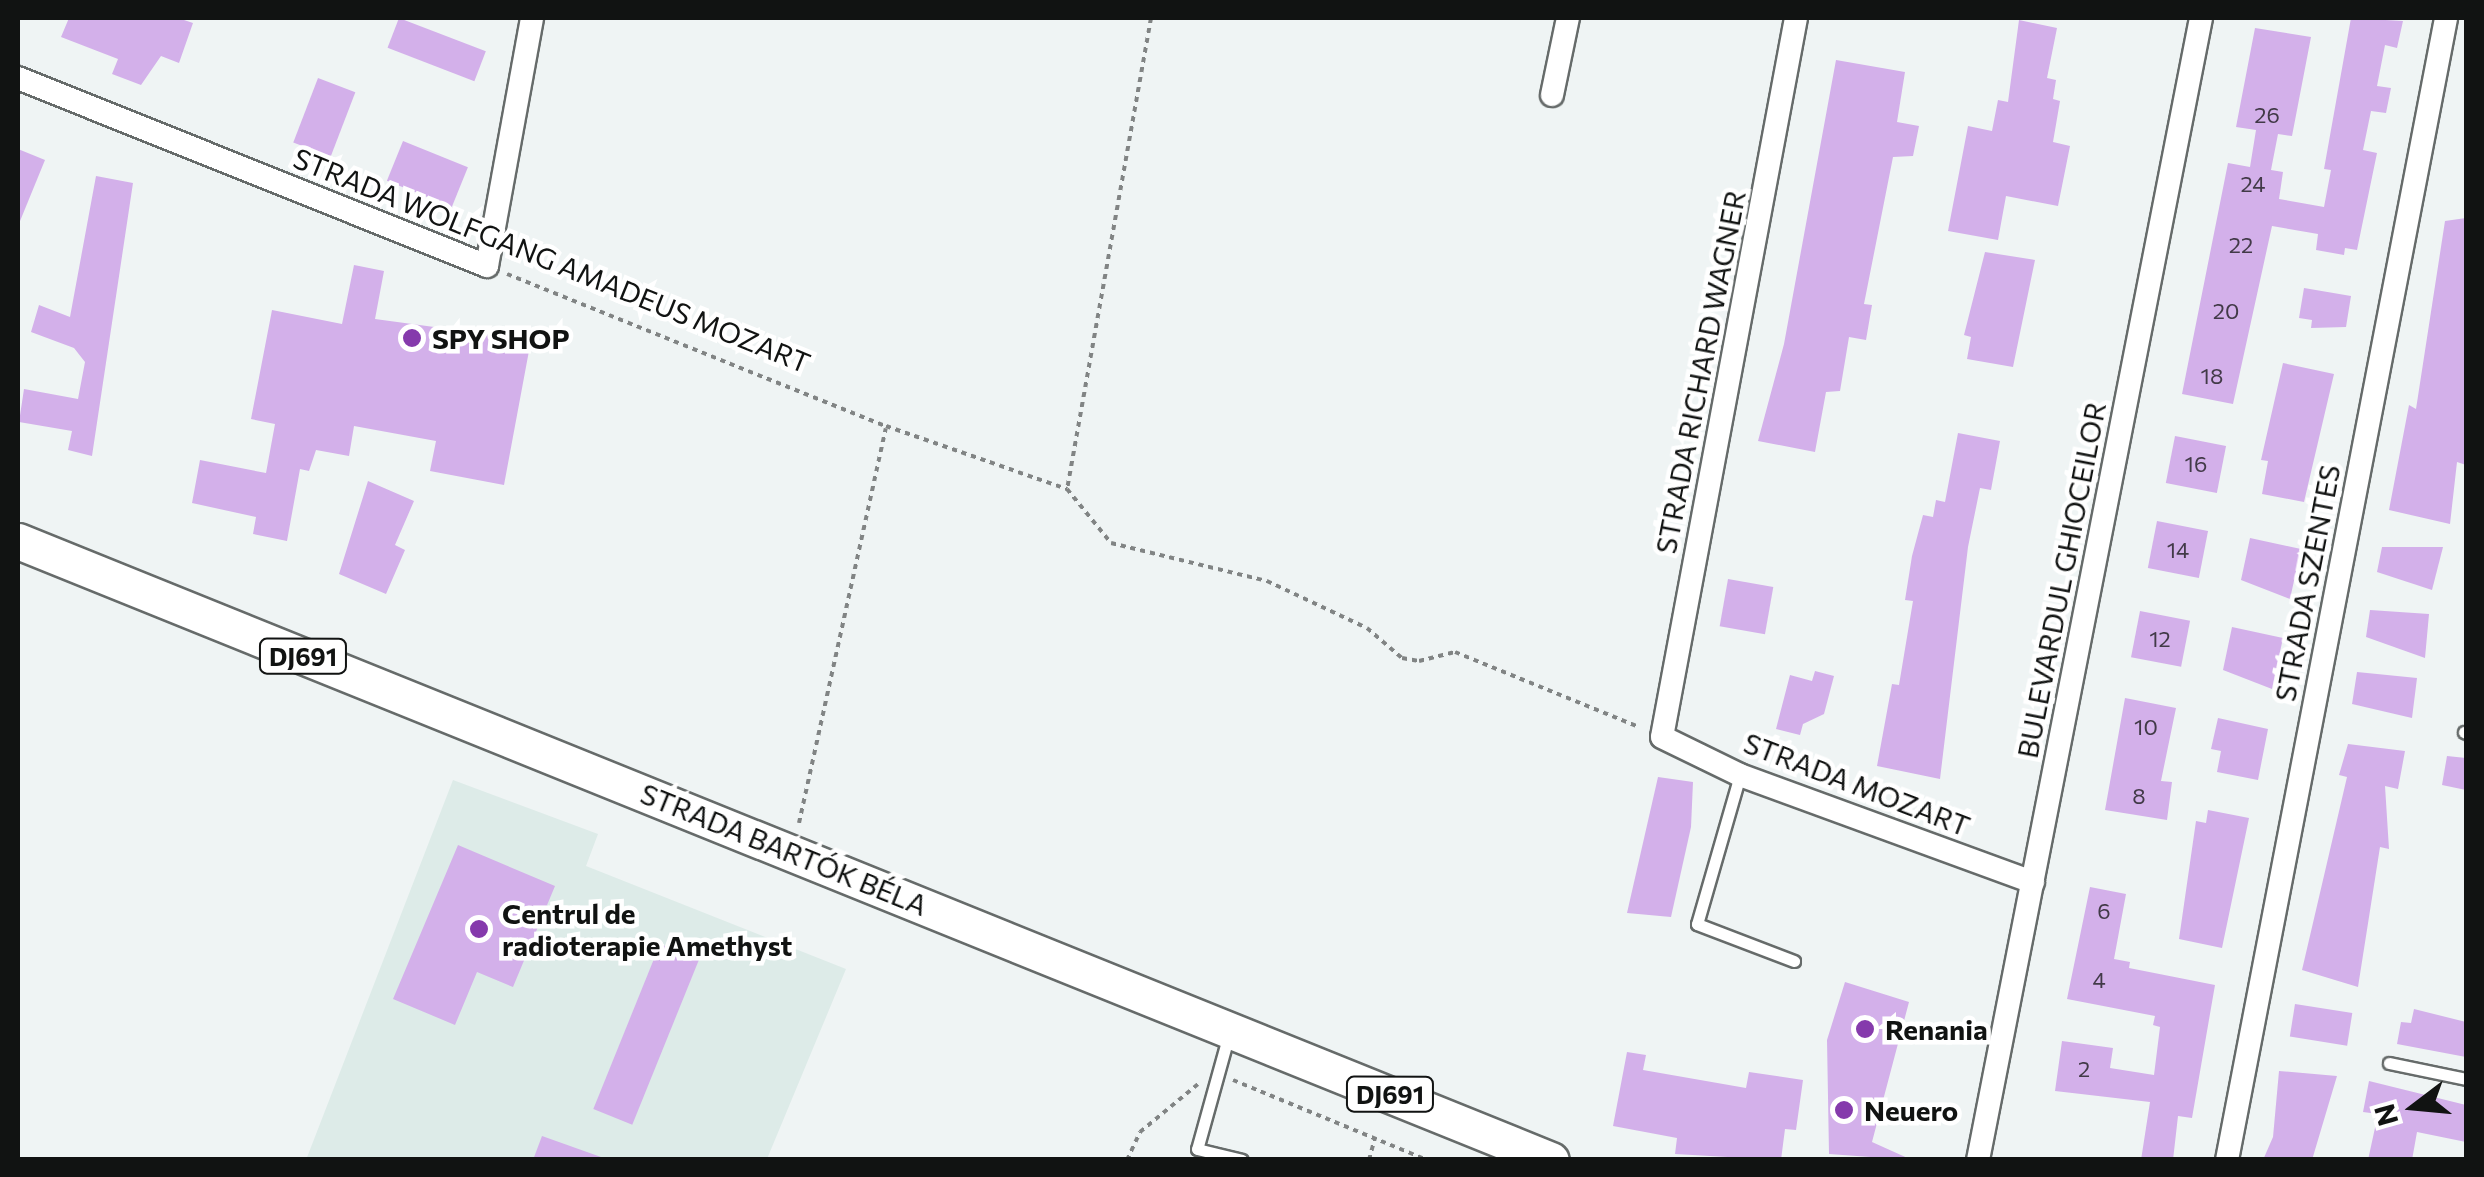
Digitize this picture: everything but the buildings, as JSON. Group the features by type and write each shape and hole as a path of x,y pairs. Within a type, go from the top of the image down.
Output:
{"main road":[{"name":"STRADA BARTÓK BÉLA","path":"18,541 1551,1160"}],"street":[{"path":"487,266 532,18"},
{"path":"1552,95 1568,18"},
{"name":"STRADA RICHARD WAGNER","path":"1662,737 1796,18"},
{"name":"BULEVARDUL GHIOCEILOR","path":"1977,1157 2201,18"},
{"name":"STRADA SZENTES","path":"2228,1160 2446,18"},
{"name":"STRADA WOLFGANG AMADEUS MOZART","path":"18,78 487,266"},
{"name":"STRADA MOZART","path":"1662,737 1740,774 2033,882"}],"lane":[{"path":"1740,774 1696,924 1794,961"},
{"path":"1230,1030 1196,1149 1242,1160"},
{"path":"2389,1063 2466,1078"}],"path":[{"path":"1150,18 1067,489 1111,543 1267,581 1367,628 1402,658 1455,652 1662,737"},
{"name":"STRADA WOLFGANG AMADEUS MOZART","path":"487,266 886,426 1067,489"},
{"path":"787,850 807,807 886,426"},
{"path":"1127,1160 1140,1132 1218,1074 1427,1160"},
{"path":"1369,1160 1375,1138"}],"shaded area":[{"path":"453,780 598,834 586,866 846,969 767,1159 306,1160"}],"place":[{"name":"SPY SHOP","path":"412,338"},
{"name":"Centrul de radioterapie Amethyst","path":"479,929"},
{"name":"Renania","path":"1865,1029"},
{"name":"Neuero","path":"1844,1110"}]}
